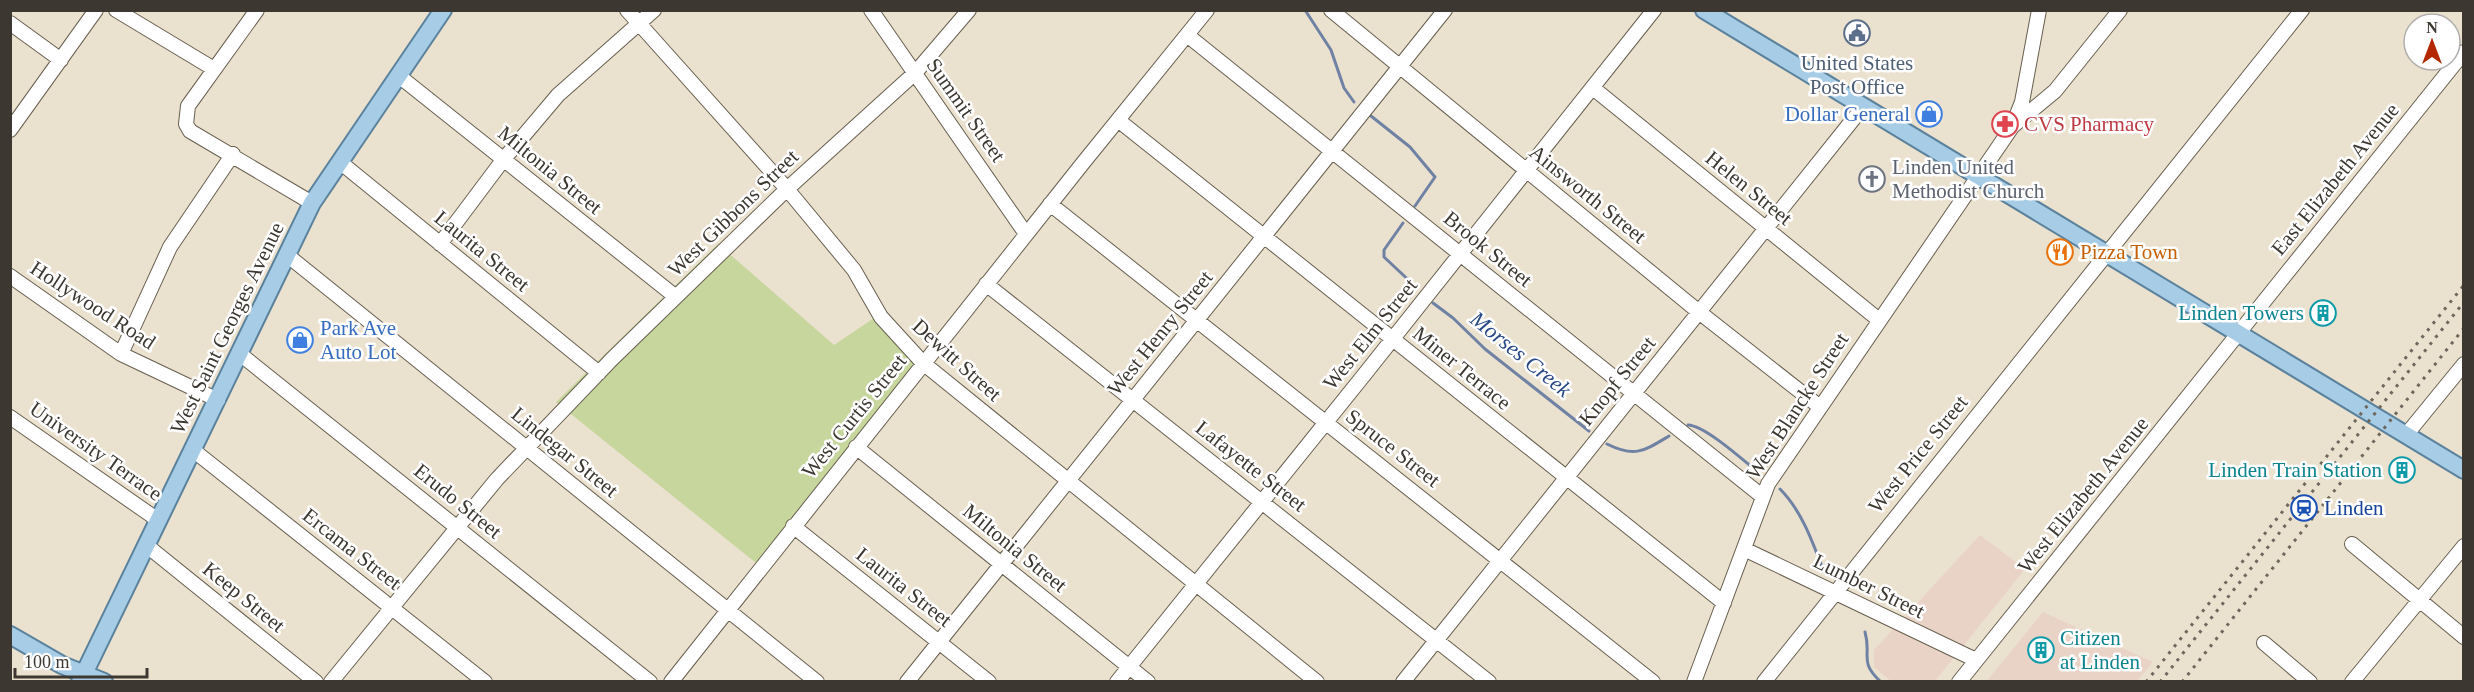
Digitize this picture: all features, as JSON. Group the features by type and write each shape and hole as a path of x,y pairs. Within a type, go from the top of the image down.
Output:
{"main road":[{"name":"West Saint Georges Avenue","path":"82,677 312,203 443,10"},
{"path":"1704,10 2463,470"},
{"path":"10,635 82,677 104,681"}],"street":[{"path":"10,130 96,10"},
{"path":"116,10 214,69"},
{"path":"257,10 188,106 186,114 188,127 312,203"},
{"name":"Dewitt Street","path":"627,10 787,189 854,270 881,316 923,363 1317,681"},
{"path":"440,244 503,160 558,95 654,10"},
{"name":"Summit Street","path":"871,10 1026,234"},
{"name":"West Gibbons Street","path":"331,681 497,479 526,448 599,373 787,189 915,73 969,10"},
{"name":"West Curtis Street","path":"671,681 1207,10"},
{"name":"Ainsworth Street","path":"1331,10 1699,312 1820,406"},
{"name":"West Henry Street","path":"907,681 1445,10"},
{"name":"West Elm Street","path":"1117,681 1326,423 1654,10"},
{"path":"2012,127 2022,102 2039,10"},
{"path":"2012,127 2055,91 2120,10"},
{"name":"West Price Street","path":"1764,681 2302,10"},
{"path":"10,23 61,60"},
{"name":"Brook Street","path":"1187,35 1762,497"},
{"name":"East Elizabeth Avenue","path":"2239,333 2463,52"},
{"name":"Miltonia Street","path":"399,76 676,297"},
{"path":"2027,79 2035,91 2047,93 2055,91"},
{"name":"Helen Street","path":"1593,88 1879,320"},
{"name":"Knopf Street","path":"1403,681 1863,107"},
{"name":"Miner Terrace","path":"1118,120 1724,603"},
{"name":"West Blancke Street","path":"1694,681 1762,497 1781,463 2012,127"},
{"path":"121,354 170,247 233,154"},
{"name":"Laurita Street","path":"340,162 599,373"},
{"name":"Spruce Street","path":"1050,204 1653,681"},
{"name":"Lindegar Street","path":"287,255 817,681"},
{"name":"Hollywood Road","path":"10,276 121,354 218,400"},
{"name":"Lafayette Street","path":"986,284 1489,681"},
{"name":"West Elizabeth Avenue","path":"1959,681 1976,660 2006,634 2239,333"},
{"name":"Erudo Street","path":"240,354 650,681"},
{"path":"2406,435 2463,364"},
{"name":"University Terrace","path":"10,417 158,520"},
{"name":"Miltonia Street","path":"856,447 1148,681"},
{"name":"Ercama Street","path":"193,450 485,681"},
{"name":"Laurita Street","path":"793,526 988,681"},
{"path":"2352,544 2463,637"},
{"name":"Keep Street","path":"146,545 316,681"},
{"path":"2352,681 2463,546"},
{"name":"Lumber Street","path":"1744,549 1976,660"},
{"path":"2265,643 2310,681"}],"shaded area":[{"path":"1980,535 2025,569 1935,681 1891,681 1874,667 1874,650"},
{"path":"2043,612 2153,662 2137,681 1987,681"}],"green space":[{"path":"718,244 834,345 883,312 926,366 761,567 556,402"}],"waterway":[{"name":"Morses Creek","path":"1305,10 1331,50 1344,88 1354,102"},
{"name":"Morses Creek","path":"1371,116 1410,147 1435,177 1415,206"},
{"name":"Morses Creek","path":"1403,223 1384,250 1384,257 1416,287"},
{"name":"Morses Creek","path":"1433,303 1453,318 1485,349 1589,431"},
{"name":"Morses Creek","path":"1688,425 1714,437 1759,473"},
{"name":"Morses Creek","path":"1607,444 1632,452 1653,446 1669,436"},
{"name":"Morses Creek","path":"1780,489 1801,517 1824,572"},
{"name":"Morses Creek","path":"1865,632 1868,663 1874,675 1881,682"}],"railway":[{"path":"2146,682 2464,285"},
{"path":"2160,682 2464,302"},
{"path":"2182,682 2464,328"}],"place":[{"name":"United States Post Office","path":"1857,33"},
{"name":"Dollar General","path":"1929,114"},
{"name":"CVS Pharmacy","path":"2005,124"},
{"name":"Linden United Methodist Church","path":"1872,179"},
{"name":"Pizza Town","path":"2060,252"},
{"name":"Linden Towers","path":"2323,313"},
{"name":"Park Ave Auto Lot","path":"300,340"},
{"name":"Linden Train Station","path":"2402,470"},
{"name":"Linden","path":"2304,508"},
{"name":"Citizen at Linden","path":"2041,650"}]}
